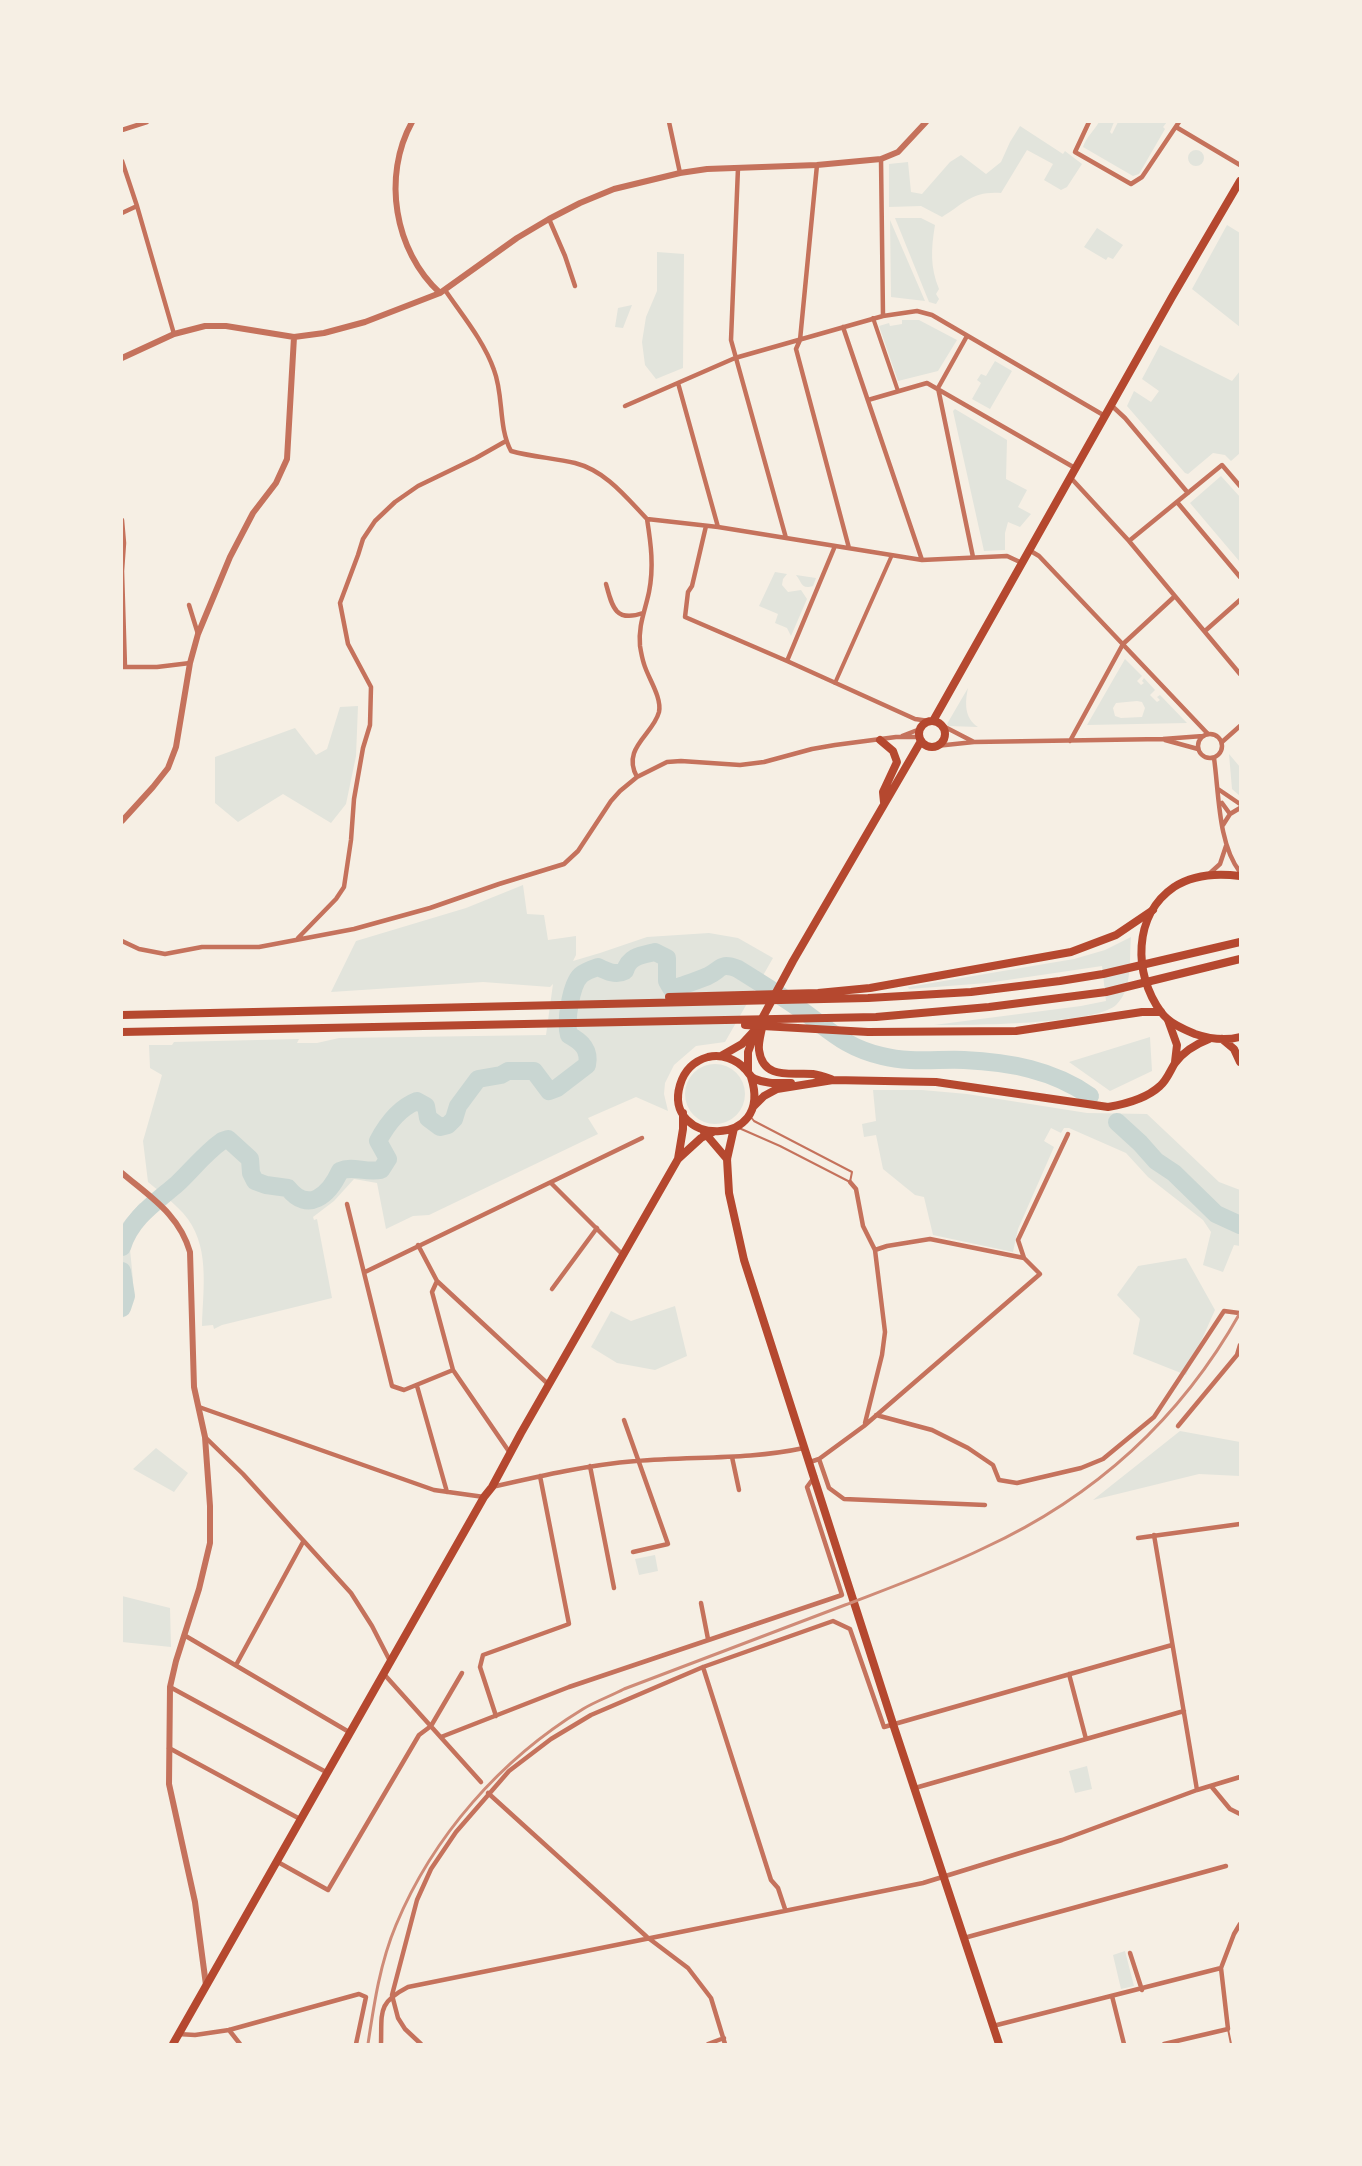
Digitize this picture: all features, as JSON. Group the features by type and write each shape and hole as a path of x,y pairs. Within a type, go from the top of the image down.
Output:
{"highway":[{"path":"549,1005 626,998 818,993 870,988 1071,952 1116,935 1153,910"},
{"path":"122,1015 868,998 971,993 1103,974 1240,942"},
{"path":"122,1032 876,1017 989,1007 1106,992 1240,959"},
{"path":"703,1022 868,1032 1017,1031 1142,1012 1161,1012"}],"main road":[{"path":"751,1111 755,1097 749,1075 748,1052 757,1028 920,736 931,721 1240,181"},
{"path":"920,736 928,746 936,746 945,738 943,726 931,721"},
{"path":"880,740 893,751 897,762 883,792 884,802"},
{"path":"1209,1039 1183,1029 1168,1020 1161,1012 1150,994 1143,974 1140,957 1141,941 1153,910 1161,898 1175,887 1192,878 1209,874 1240,874"},
{"path":"764,1016 759,1050 761,1058 771,1069 784,1074 814,1074 833,1080"},
{"path":"1168,1020 1177,1045 1175,1063"},
{"path":"678,1159 683,1129 679,1101 682,1078 698,1061 721,1056 742,1044 757,1028"},
{"path":"999,2044 893,1724 744,1260 729,1194 726,1158 735,1128 764,1096 777,1089 833,1080 936,1082 1108,1107 1125,1104 1146,1096 1159,1087 1175,1063 1195,1044 1209,1039 1240,1037"},
{"path":"1222,1039 1234,1049 1240,1062"},
{"path":"721,1056 740,1064 749,1075 764,1083 806,1083"},
{"path":"682,1112 694,1125 708,1132 724,1132 735,1128"},
{"path":"708,1132 715,1146 726,1158"},
{"path":"173,2044 326,1772 484,1497 492,1487 678,1159 708,1132"},
{"path":"688,1149 698,1146 715,1146"}],"street":[{"path":"122,130 147,122"},
{"path":"412,122 399,152 396,176 397,208 403,236 431,285 443,291 484,349 494,369 500,393 506,441 511,452 577,463 610,480 647,519 653,552 649,590 640,627 643,662 656,692 660,710 653,725 638,743 633,759 633,770 637,777"},
{"path":"669,122 680,173"},
{"path":"122,358 174,334 206,326 226,326 294,337 324,333 365,322 443,291 517,238 580,203 614,189 680,173 880,159 898,152 909,143 926,122"},
{"path":"1089,122 1075,152 1131,183 1142,177 1179,122"},
{"path":"1176,127 1240,165"},
{"path":"880,159 883,316"},
{"path":"122,161 174,334"},
{"path":"818,165 800,339 796,349 849,548"},
{"path":"738,168 731,340 786,538"},
{"path":"122,213 137,206"},
{"path":"549,219 575,286"},
{"path":"625,405 735,358 873,318 910,311 924,312 1105,416"},
{"path":"873,318 898,391"},
{"path":"843,327 922,560"},
{"path":"968,336 938,388 973,557"},
{"path":"122,821 168,768 176,747 189,663 198,634 230,557 253,513 276,483 287,459 294,337"},
{"path":"868,400 927,382 1076,468"},
{"path":"678,383 718,527"},
{"path":"1111,405 1125,418 1188,493"},
{"path":"297,939 336,899 344,887 354,799 363,748 370,725 371,687 348,644 340,603 363,539 375,521 395,502 418,486 476,459 506,441"},
{"path":"1129,541 1222,465 1240,486"},
{"path":"1070,477 1129,541 1240,674"},
{"path":"1177,502 1240,577"},
{"path":"647,519 718,527 922,560 1007,556 1022,562"},
{"path":"122,520 124,543 123,667 157,667 189,663"},
{"path":"706,526 692,586 688,592 685,617 915,719 931,721"},
{"path":"787,661 835,546"},
{"path":"1029,550 1039,556 1206,735"},
{"path":"835,682 892,555"},
{"path":"606,584 612,606 621,615 631,617 643,613"},
{"path":"1070,741 1123,644 1175,596"},
{"path":"1205,631 1240,600"},
{"path":"189,605 198,634"},
{"path":"943,726 974,742"},
{"path":"1163,739 1198,749 1206,758 1214,758 1220,753 1222,742 1240,726"},
{"path":"1198,749 1198,741 1206,735"},
{"path":"936,746 974,742 1163,739 1206,735 1216,735 1222,742"},
{"path":"122,941 139,949 165,954 202,948 259,947 354,929 421,911 557,867 574,856 611,801 637,777 667,762 740,765 773,760 820,748 896,737 920,736"},
{"path":"1214,758 1226,846 1240,874"},
{"path":"1218,789 1240,806 1230,814 1223,825"},
{"path":"1218,789 1224,807 1230,814"},
{"path":"1209,874 1220,864 1226,846"},
{"path":"810,1462 819,1459 864,1426 1040,1274 1024,1258 1018,1240 1068,1134"},
{"path":"365,1272 642,1138"},
{"path":"122,1173 178,1222 190,1252 194,1387 205,1437 210,1543 170,1687 169,1784 195,1902 206,1985"},
{"path":"850,1182 856,1189 862,1226 875,1250 885,1332 882,1354 864,1426"},
{"path":"551,1183 624,1256"},
{"path":"347,1204 392,1386 404,1390 453,1371"},
{"path":"552,1289 597,1228"},
{"path":"875,1250 930,1239 1024,1258"},
{"path":"418,1245 437,1281 549,1385"},
{"path":"437,1281 432,1292 453,1371 510,1453"},
{"path":"876,1415 932,1430 968,1448 993,1465 999,1480 1017,1483 1081,1468 1103,1459 1154,1417 1224,1311 1240,1315"},
{"path":"1178,1426 1237,1354 1240,1345"},
{"path":"417,1386 447,1492"},
{"path":"199,1407 434,1490 484,1497"},
{"path":"624,1420 668,1544 633,1552"},
{"path":"205,1437 243,1474 351,1593 390,1660"},
{"path":"492,1487 590,1466 637,1460 732,1458 805,1448"},
{"path":"732,1458 739,1490"},
{"path":"819,1459 829,1488 844,1500 985,1505"},
{"path":"590,1466 614,1588"},
{"path":"496,1716 480,1667 483,1655 568,1624 540,1476"},
{"path":"441,1737 569,1687 842,1595 807,1487 814,1476"},
{"path":"1138,1538 1240,1524"},
{"path":"1154,1535 1197,1790"},
{"path":"236,1665 303,1542"},
{"path":"700,1603 708,1639"},
{"path":"421,2044 405,2029 398,2018 392,1995 417,1900 431,1869 456,1832 509,1771 551,1739 591,1715 703,1667 833,1621 850,1629 884,1727 1172,1645"},
{"path":"184,1635 349,1732"},
{"path":"703,1667 771,1880 778,1887 784,1909"},
{"path":"383,1673 481,1782"},
{"path":"276,1861 328,1890 419,1735 431,1726 462,1673"},
{"path":"1069,1674 1086,1739"},
{"path":"170,1687 326,1772"},
{"path":"915,1788 1184,1712"},
{"path":"169,1748 300,1819"},
{"path":"381,2044 382,2007 392,1995 408,1987 923,1882 1062,1840 1240,1776"},
{"path":"1211,1786 1230,1809 1240,1814"},
{"path":"488,1794 647,1937 688,1968 705,1987 711,1998 725,2044"},
{"path":"964,1938 1226,1866"},
{"path":"1164,2044 1228,2029 1221,1968 1240,1924"},
{"path":"1130,1953 1142,1990"},
{"path":"993,2026 1142,1990 1221,1968"},
{"path":"178,2034 195,2035 229,2030 359,1994 366,1997 356,2044"},
{"path":"1112,1996 1124,2044"},
{"path":"229,2030 240,2044"},
{"path":"708,2044 724,2038"}],"lane":[{"path":"735,1128 780,1146 850,1182 852,1172 754,1121 751,1111"},
{"path":"1228,2029 1231,2044"}],"shaded area":[{"path":"1099,122 1114,122 1110,132 1112,134 1118,122 1167,122 1139,174 1133,176 1083,147"},
{"path":"1020,126 1063,154 1065,151 1082,164 1067,187 1061,190 1044,180 1053,164 1027,150 1001,193 976,196 942,217 921,206 889,207 889,164 908,162 911,192 922,194 950,162 961,155 986,174 1001,162"},
{"path":"1196,150 1202,152 1204,158 1202,164 1196,166 1190,164 1188,158 1190,152"},
{"path":"895,218 921,218 935,225 932,258 939,289 936,294 939,299 936,304 929,302"},
{"path":"890,220 925,301 891,297"},
{"path":"1227,225 1240,233 1240,327 1192,289"},
{"path":"1097,228 1123,245 1113,259 1108,257 1106,260 1084,247"},
{"path":"657,252 684,254 683,368 656,379 645,365 642,342 646,317 657,291"},
{"path":"632,305 623,328 615,327 618,308"},
{"path":"902,320 919,320 957,340 938,371 898,381 879,326 889,323 890,326 902,324"},
{"path":"1160,345 1232,381 1240,371 1240,453 1231,461 1225,455 1213,453 1188,474 1185,473 1127,406 1134,391 1151,402 1159,391 1142,379"},
{"path":"995,361 1012,371 990,409 972,399 981,383 977,380 981,374 986,376"},
{"path":"955,409 1007,440 1006,479 1027,490 1018,507 1031,514 1020,527 1008,522 1005,533 1005,550 984,551 953,411"},
{"path":"1221,476 1240,497 1240,562 1190,503"},
{"path":"775,572 787,574 782,585 788,592 801,590 807,599 791,636 787,628 775,623 778,614 759,606"},
{"path":"796,575 816,578 813,586 802,585"},
{"path":"1125,659 1142,676 1137,681 1141,685 1144,683 1142,681 1144,678 1155,690 1150,695 1157,702 1160,700 1157,697 1160,695 1187,723 1087,725","holes":["1142,702 1145,708 1142,717 1115,716 1113,708 1116,703"]},
{"path":"968,688 966,704 968,714 978,727 948,726 947,724"},
{"path":"358,706 356,756 346,804 331,823 283,794 238,822 215,803 215,757 295,728 316,755 327,749 340,707"},
{"path":"1229,754 1240,767 1240,796 1232,789"},
{"path":"523,885 527,914 544,915 548,940 576,936 576,955 573,961 647,937 709,933 738,938 773,958 725,1042 696,1046 674,1065 665,1083 664,1094 668,1111 636,1097 588,1118 598,1134 429,1215 413,1216 386,1229 377,1183 354,1179 334,1201 313,1217 314,1220 317,1219 332,1298 222,1325 214,1329 213,1325 202,1326 204,1282 202,1252 198,1238 183,1213 148,1182 143,1141 162,1075 150,1068 149,1045 172,1045 174,1042 299,1039 297,1043 317,1043 339,1038 546,1035 553,984 550,987 483,982 331,992 356,941 466,908"},
{"path":"1131,937 1128,981 1122,997 1117,1004 1105,1011 1085,1016 1031,1022 934,1025 1106,1001 1102,966 987,983 909,989 908,987 1074,959 1105,950"},
{"path":"1150,1037 1152,1071 1110,1091 1069,1062"},
{"path":"709,1064 721,1064 732,1069 740,1077 745,1094 743,1106 732,1119 721,1124 709,1124 698,1119 690,1111 685,1100 685,1088 690,1077 698,1069"},
{"path":"873,1090 922,1090 967,1094 1087,1113 1147,1114 1219,1182 1240,1190 1240,1246 1234,1245 1223,1272 1203,1265 1211,1232 1203,1220 1148,1177 1126,1153 1069,1128 1064,1128 1061,1133 1051,1128 1044,1141 1054,1147 1018,1229 1013,1252 933,1235 924,1197 915,1195 883,1169 876,1135 864,1137 862,1124 876,1121"},
{"path":"140,1203 149,1210 129,1239 133,1280 122,1322 122,1224"},
{"path":"1186,1258 1215,1310 1186,1375 1133,1354 1140,1319 1117,1295 1138,1266"},
{"path":"675,1306 687,1356 655,1370 617,1363 591,1347 611,1311 631,1321"},
{"path":"1180,1431 1240,1442 1240,1476 1199,1474 1093,1500"},
{"path":"156,1448 188,1473 174,1492 133,1469"},
{"path":"655,1555 658,1571 639,1575 635,1559"},
{"path":"122,1596 170,1608 171,1647 122,1642"},
{"path":"1087,1766 1092,1789 1075,1793 1069,1771"},
{"path":"1125,1951 1134,1986 1121,1989 1113,1955"}],"waterway":[{"path":"122,1247 138,1219 222,1141 228,1139 250,1159 251,1173 255,1181 288,1188 303,1200 310,1200 324,1194 340,1171 345,1169 381,1170 388,1159 378,1141 394,1117 417,1101 426,1106 428,1118 440,1127 448,1125 454,1119 458,1106 478,1079 501,1075 508,1071 534,1071 549,1091 557,1088 587,1065 588,1060 586,1051 569,1035 568,1029 570,1004 577,980 585,972 598,967 611,972 625,971 633,959 655,952 667,958 667,981 671,988 708,976 724,966 732,967 785,999 857,1048 882,1056 902,1059 964,1060 1014,1065 1061,1080 1090,1096"},
{"path":"1117,1122 1156,1161 1174,1173 1216,1214 1240,1225"},
{"path":"122,1271 126,1296 122,1308"}],"railway":[{"path":"368,2044 375,1999 386,1954 411,1892 429,1861 473,1802 524,1751 593,1703 624,1689 933,1571 1024,1528 1062,1505 1131,1452 1162,1421 1190,1388 1240,1313"}]}
